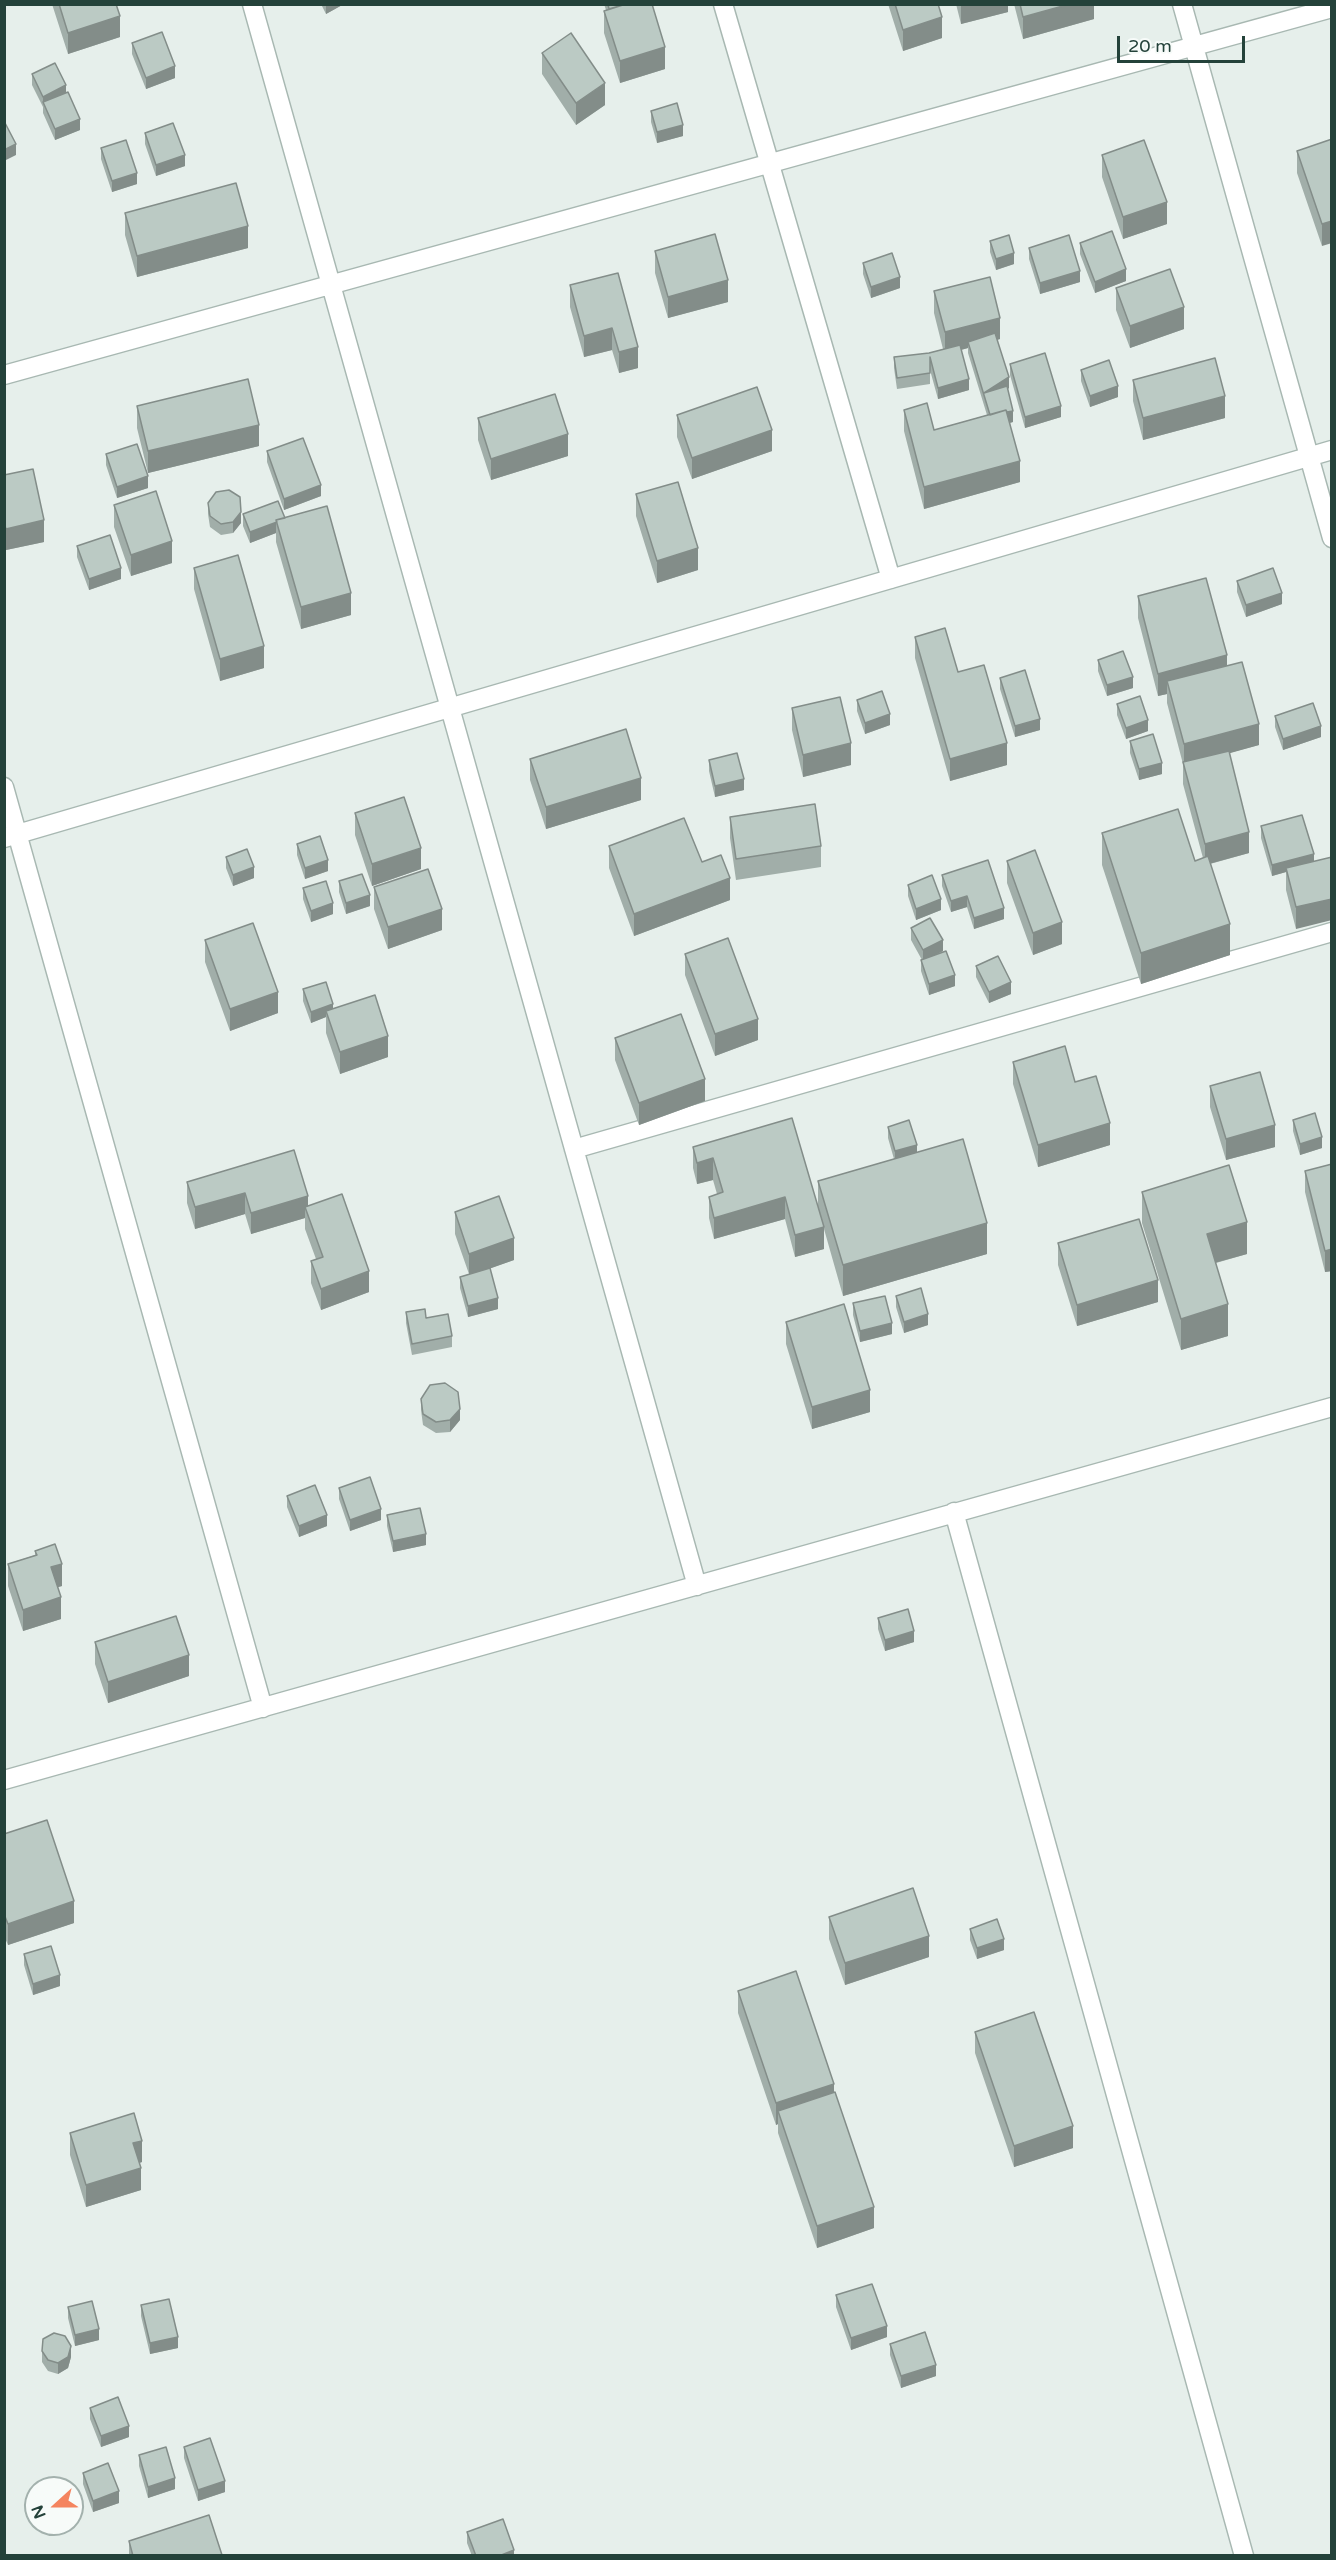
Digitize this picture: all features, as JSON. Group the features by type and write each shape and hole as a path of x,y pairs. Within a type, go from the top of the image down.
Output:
{"street":[{"path":"252,4 696,1586"},
{"path":"723,4 891,579"},
{"path":"1182,4 1332,538"},
{"path":"4,375 1332,8"},
{"path":"11,836 1332,450"},
{"path":"4,787 11,836 263,1708"},
{"path":"574,1149 1332,932"},
{"path":"4,1780 1332,1407"},
{"path":"954,1512 1244,2556"}],"building":[{"path":"59,4 116,4 120,16 68,33"},
{"path":"608,4 626,4 609,9"},
{"path":"626,4 652,4 665,47 620,61 604,11"},
{"path":"895,4 938,4 942,17 903,30"},
{"path":"1020,4 1070,4 1023,17"},
{"path":"162,32 175,66 146,78 132,43"},
{"path":"571,33 605,83 576,103 542,53"},
{"path":"55,63 66,85 43,97 32,74"},
{"path":"68,92 80,119 55,129 43,102"},
{"path":"677,103 683,125 657,132 651,111"},
{"path":"4,121 16,144 4,150"},
{"path":"173,123 185,155 156,165 145,133"},
{"path":"1332,139 1332,221 1322,224 1297,151"},
{"path":"126,140 137,173 112,181 101,148"},
{"path":"1144,140 1167,202 1123,217 1102,155"},
{"path":"236,183 248,226 137,256 125,213"},
{"path":"1112,231 1126,269 1095,282 1080,243"},
{"path":"715,234 728,280 668,297 655,251"},
{"path":"1009,235 1014,253 996,259 990,241"},
{"path":"1069,235 1080,271 1040,283 1029,248"},
{"path":"892,253 900,277 871,287 863,263"},
{"path":"1170,269 1184,307 1130,326 1116,288"},
{"path":"618,273 638,347 619,352 612,328 584,336 570,285"},
{"path":"990,277 1000,318 945,332 934,291"},
{"path":"995,333 1009,377 984,393 1007,386 1013,411 1007,412 1006,410 990,415 968,342"},
{"path":"960,345 969,379 938,388 930,357 930,373 897,378 894,357 929,353"},
{"path":"1045,353 1061,406 1025,417 1010,364"},
{"path":"1215,358 1225,396 1143,418 1133,380"},
{"path":"1109,360 1118,386 1090,396 1081,370"},
{"path":"248,379 259,425 148,451 137,406"},
{"path":"757,387 772,430 692,458 677,415"},
{"path":"555,394 568,434 491,459 478,418"},
{"path":"927,403 934,430 1006,410 1020,461 924,487 904,410"},
{"path":"303,438 321,485 284,499 267,451"},
{"path":"137,444 148,476 117,487 106,454"},
{"path":"33,469 44,520 6,529 4,475"},
{"path":"678,482 698,548 657,561 636,494"},
{"path":"229,490 240,497 241,512 233,522 221,524 210,516 208,503 216,492"},
{"path":"156,491 172,541 131,555 114,505"},
{"path":"278,501 285,518 250,532 243,514"},
{"path":"327,506 351,593 301,607 276,520"},
{"path":"110,535 121,568 89,579 77,546"},
{"path":"238,555 264,646 220,659 194,568"},
{"path":"1273,568 1282,593 1246,605 1237,581"},
{"path":"1206,578 1227,655 1158,674 1138,596"},
{"path":"945,628 958,672 984,665 1007,743 950,759 915,637"},
{"path":"1123,651 1133,677 1107,685 1098,660"},
{"path":"1242,662 1259,724 1184,744 1167,681"},
{"path":"1025,670 1040,719 1015,726 1000,678"},
{"path":"882,691 890,714 865,723 857,700"},
{"path":"1140,696 1148,720 1126,728 1117,704"},
{"path":"840,697 851,743 803,755 792,708"},
{"path":"1313,703 1321,726 1283,739 1275,716"},
{"path":"626,729 641,778 546,807 530,759"},
{"path":"1153,734 1162,763 1139,769 1130,741"},
{"path":"1229,751 1249,832 1205,844 1183,762"},
{"path":"737,753 744,779 715,786 709,760"},
{"path":"404,797 421,848 372,864 355,813"},
{"path":"815,804 821,846 736,859 730,817"},
{"path":"1178,809 1195,861 1208,856 1230,924 1141,953 1102,833"},
{"path":"1302,815 1314,854 1272,865 1261,826"},
{"path":"684,818 702,862 721,855 730,878 634,914 609,846"},
{"path":"320,836 328,860 305,868 297,844"},
{"path":"247,849 254,867 233,875 226,857"},
{"path":"1035,850 1062,922 1033,933 1007,861"},
{"path":"1332,857 1332,899 1296,907 1286,868"},
{"path":"988,860 1004,908 974,918 967,896 951,901 942,875"},
{"path":"428,869 442,909 388,927 374,887"},
{"path":"362,874 370,895 346,903 339,881"},
{"path":"932,875 941,899 916,909 908,885"},
{"path":"326,881 333,903 311,911 303,888"},
{"path":"930,918 943,940 923,950 911,928"},
{"path":"253,923 278,992 230,1009 205,940"},
{"path":"728,938 758,1019 715,1034 685,954"},
{"path":"946,951 955,975 929,984 921,960"},
{"path":"998,956 1011,982 989,992 976,966"},
{"path":"326,982 333,1004 311,1012 303,989"},
{"path":"375,995 388,1036 340,1052 326,1011"},
{"path":"681,1014 705,1079 639,1103 615,1038"},
{"path":"1065,1046 1075,1082 1096,1076 1110,1123 1038,1145 1013,1062"},
{"path":"1260,1072 1275,1125 1226,1139 1210,1086"},
{"path":"1315,1113 1322,1137 1300,1144 1293,1120"},
{"path":"792,1118 824,1227 795,1235 785,1197 714,1218 709,1197 723,1192 713,1158 697,1163 693,1147"},
{"path":"909,1120 917,1145 895,1151 888,1127"},
{"path":"963,1139 987,1223 843,1265 818,1181"},
{"path":"294,1150 308,1196 251,1213 245,1193 195,1207 187,1182"},
{"path":"1332,1164 1332,1249 1325,1251 1305,1171"},
{"path":"1229,1165 1247,1222 1207,1234 1228,1304 1181,1319 1142,1192"},
{"path":"342,1194 369,1271 321,1289 311,1261 323,1257 305,1207"},
{"path":"499,1196 514,1238 469,1254 455,1212"},
{"path":"1139,1219 1158,1280 1077,1305 1058,1243"},
{"path":"490,1268 498,1298 468,1306 460,1277"},
{"path":"921,1288 928,1314 904,1322 896,1296"},
{"path":"885,1296 892,1323 860,1331 853,1303"},
{"path":"844,1304 870,1390 812,1407 786,1322"},
{"path":"425,1309 426,1318 448,1314 452,1336 412,1344 406,1312"},
{"path":"445,1383 458,1392 460,1409 450,1420 436,1422 423,1414 421,1399 430,1385"},
{"path":"370,1477 381,1509 350,1520 339,1488"},
{"path":"315,1485 327,1515 299,1526 287,1496"},
{"path":"420,1508 426,1534 393,1541 387,1515"},
{"path":"55,1544 62,1564 51,1567 61,1597 23,1610 8,1564 37,1555 35,1551"},
{"path":"908,1609 914,1631 885,1640 878,1618"},
{"path":"176,1616 189,1655 108,1682 95,1642"},
{"path":"47,1820 74,1901 8,1924 4,1914 4,1834"},
{"path":"913,1888 929,1936 845,1963 829,1917"},
{"path":"997,1919 1004,1939 977,1948 970,1929"},
{"path":"51,1946 60,1975 33,1984 24,1954"},
{"path":"796,1971 834,2084 776,2103 738,1991"},
{"path":"1034,2012 1073,2126 1014,2146 975,2032"},
{"path":"835,2092 874,2207 817,2226 778,2111"},
{"path":"134,2113 142,2141 133,2143 141,2168 86,2185 70,2133"},
{"path":"872,2284 887,2326 851,2338 836,2295"},
{"path":"169,2299 178,2337 150,2343 141,2305"},
{"path":"92,2301 99,2329 75,2335 68,2307"},
{"path":"925,2332 936,2365 901,2376 890,2344"},
{"path":"54,2333 65,2336 71,2346 68,2357 58,2363 48,2360 42,2351 43,2339"},
{"path":"118,2397 129,2426 101,2436 90,2408"},
{"path":"210,2438 225,2481 198,2490 184,2447"},
{"path":"166,2447 175,2478 148,2487 139,2455"},
{"path":"108,2463 119,2491 93,2501 83,2473"},
{"path":"209,2515 222,2555 133,2556 129,2541"},
{"path":"503,2519 514,2550 499,2556 476,2556 467,2532"}]}
